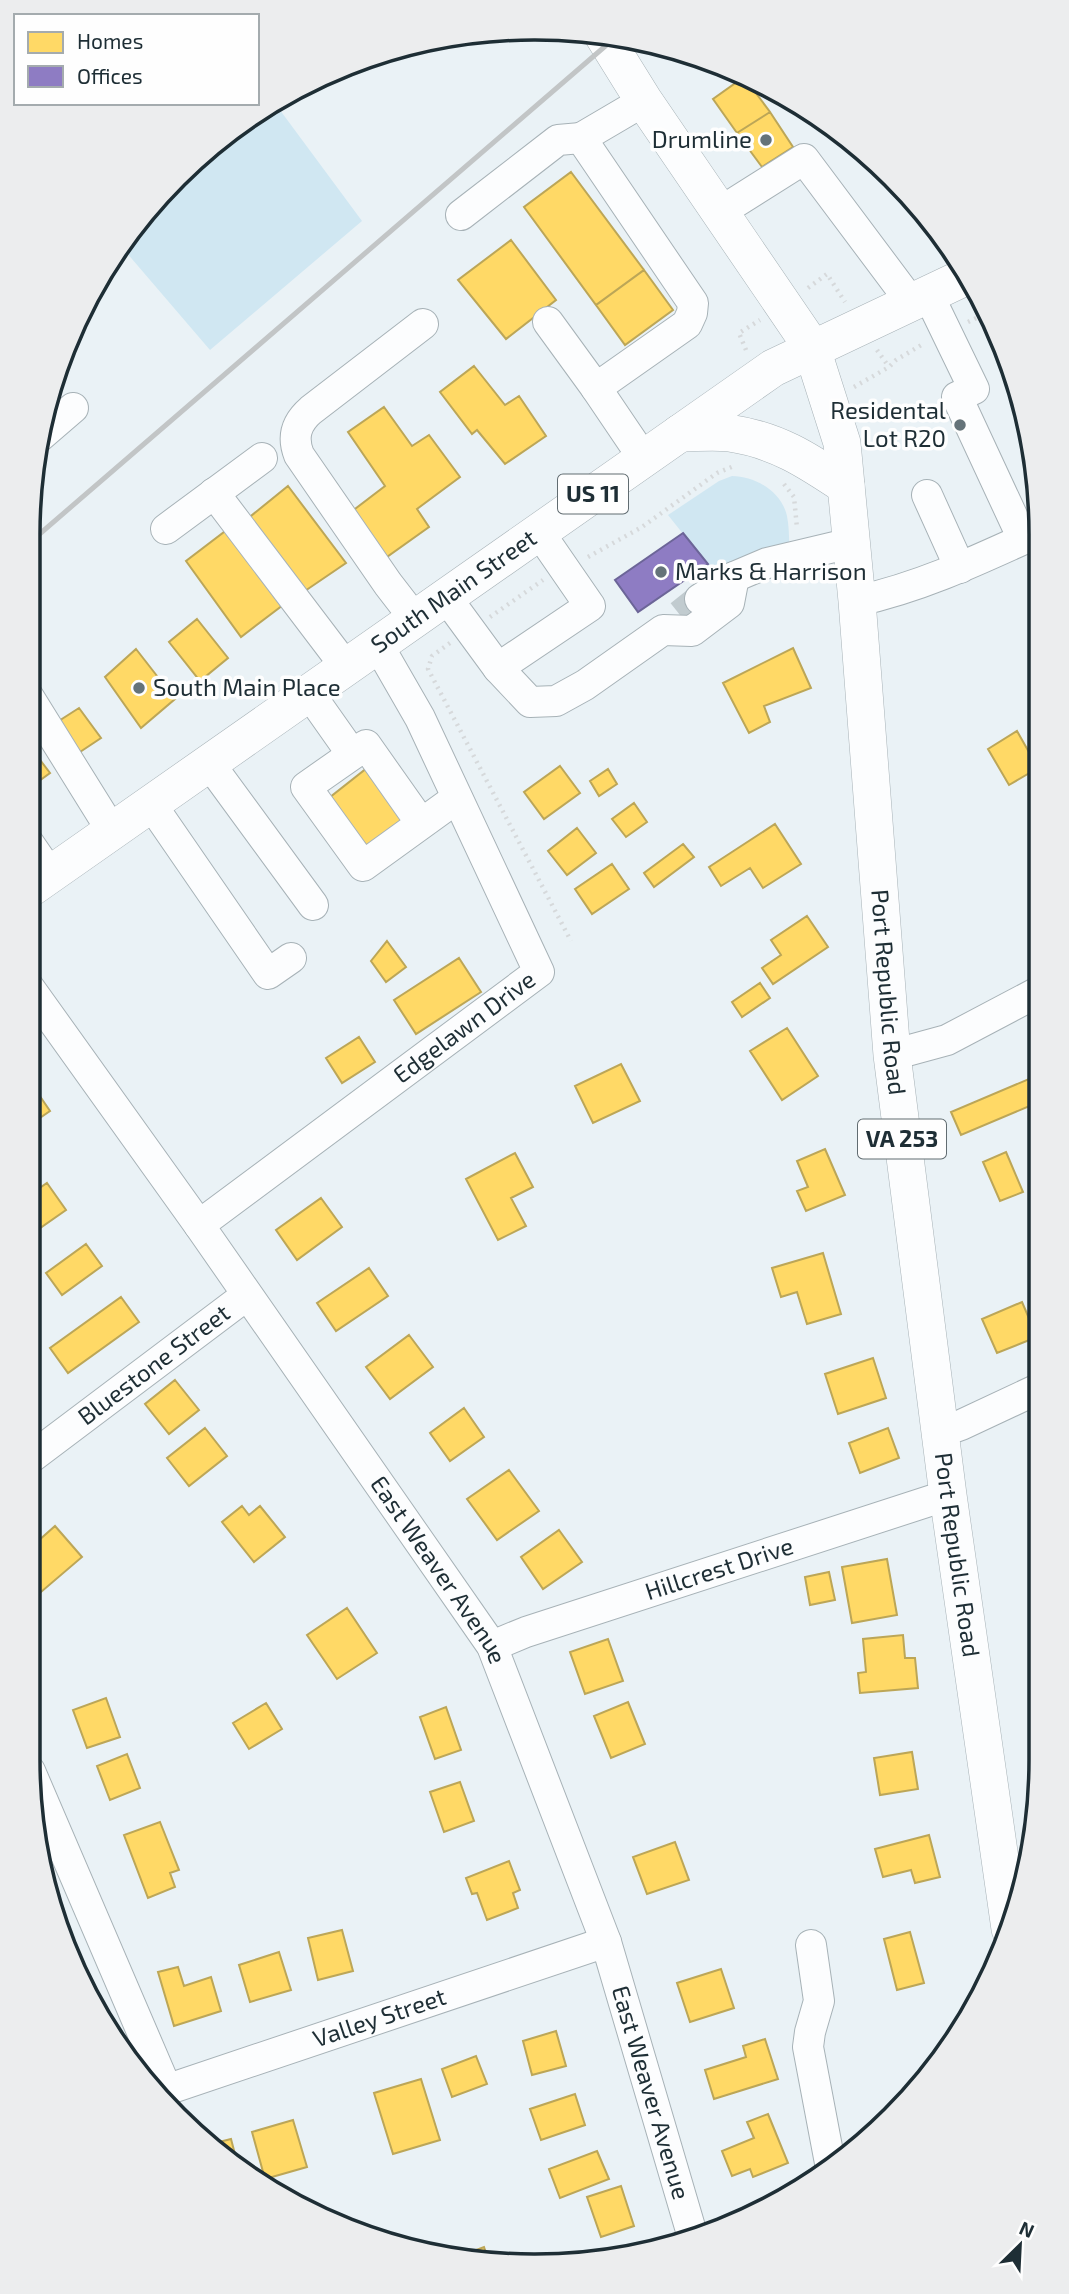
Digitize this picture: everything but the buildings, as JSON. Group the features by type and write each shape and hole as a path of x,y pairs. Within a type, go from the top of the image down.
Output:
{"main road":[{"name":"Port Republic Road","path":"610,46 644,101 812,349 842,443 892,1055 947,1494 1007,1906"},
{"name":"South Main Street","path":"40,881 774,368 958,279"},
{"path":"680,433 728,432 771,443 797,454 846,486"}],"street":[{"path":"461,215 558,140 582,138 644,101"},
{"path":"582,138 624,205 693,303 687,324 596,388"},
{"path":"720,212 804,159 920,298 974,389 957,397 1029,534"},
{"path":"548,322 644,458"},
{"path":"415,619 299,455 295,435 302,418 311,410 423,324"},
{"path":"53,425 73,408"},
{"path":"166,529 262,458"},
{"path":"214,493 346,667"},
{"path":"927,495 960,568"},
{"path":"498,668 590,606 539,532"},
{"path":"857,601 918,585 1029,536"},
{"path":"446,597 498,668 530,702 556,701 585,685 734,577 767,563 852,542"},
{"path":"681,615 692,631 729,603 734,577"},
{"name":"Edgelawn Drive","path":"199,1226 539,972 421,718 378,645"},
{"path":"309,693 352,754"},
{"path":"40,715 112,831"},
{"path":"421,823 366,745 306,787 363,866 457,798"},
{"path":"209,763 313,905"},
{"path":"151,804 268,974 291,958"},
{"path":"892,1055 947,1040 1029,997"},
{"name":"East Weaver Avenue","path":"40,1003 492,1646 606,1942 690,2229"},
{"name":"Bluestone Street","path":"40,1451 247,1295"},
{"path":"939,1433 1029,1393"},
{"name":"Hillcrest Drive","path":"492,1646 526,1632 947,1494"},
{"path":"41,1797 119,1974 154,2074"},
{"name":"Valley Street","path":"167,2090 606,1942"},
{"path":"811,1945 819,2001 808,2047 829,2156"}],"path":[{"path":"571,941 428,669 432,656 536,583 609,547 642,527 717,473 729,466 738,465"},
{"path":"780,480 794,497 799,555"}],"shaded area":[{"path":"280,110 362,221 210,350 128,254 185,185 234,142"},
{"path":"732,476 758,482 780,500 788,522 789,566 720,583 668,515 719,481"}],"tunnel":[{"path":"680,615 700,599"}],"railway":[{"path":"40,534 606,45"}],"place":[{"name":"Drumline","path":"766,140"},
{"name":"Residental Lot R20","path":"960,425"},
{"name":"Marks & Harrison","path":"661,572"},
{"name":"South Main Place","path":"139,688"}]}
